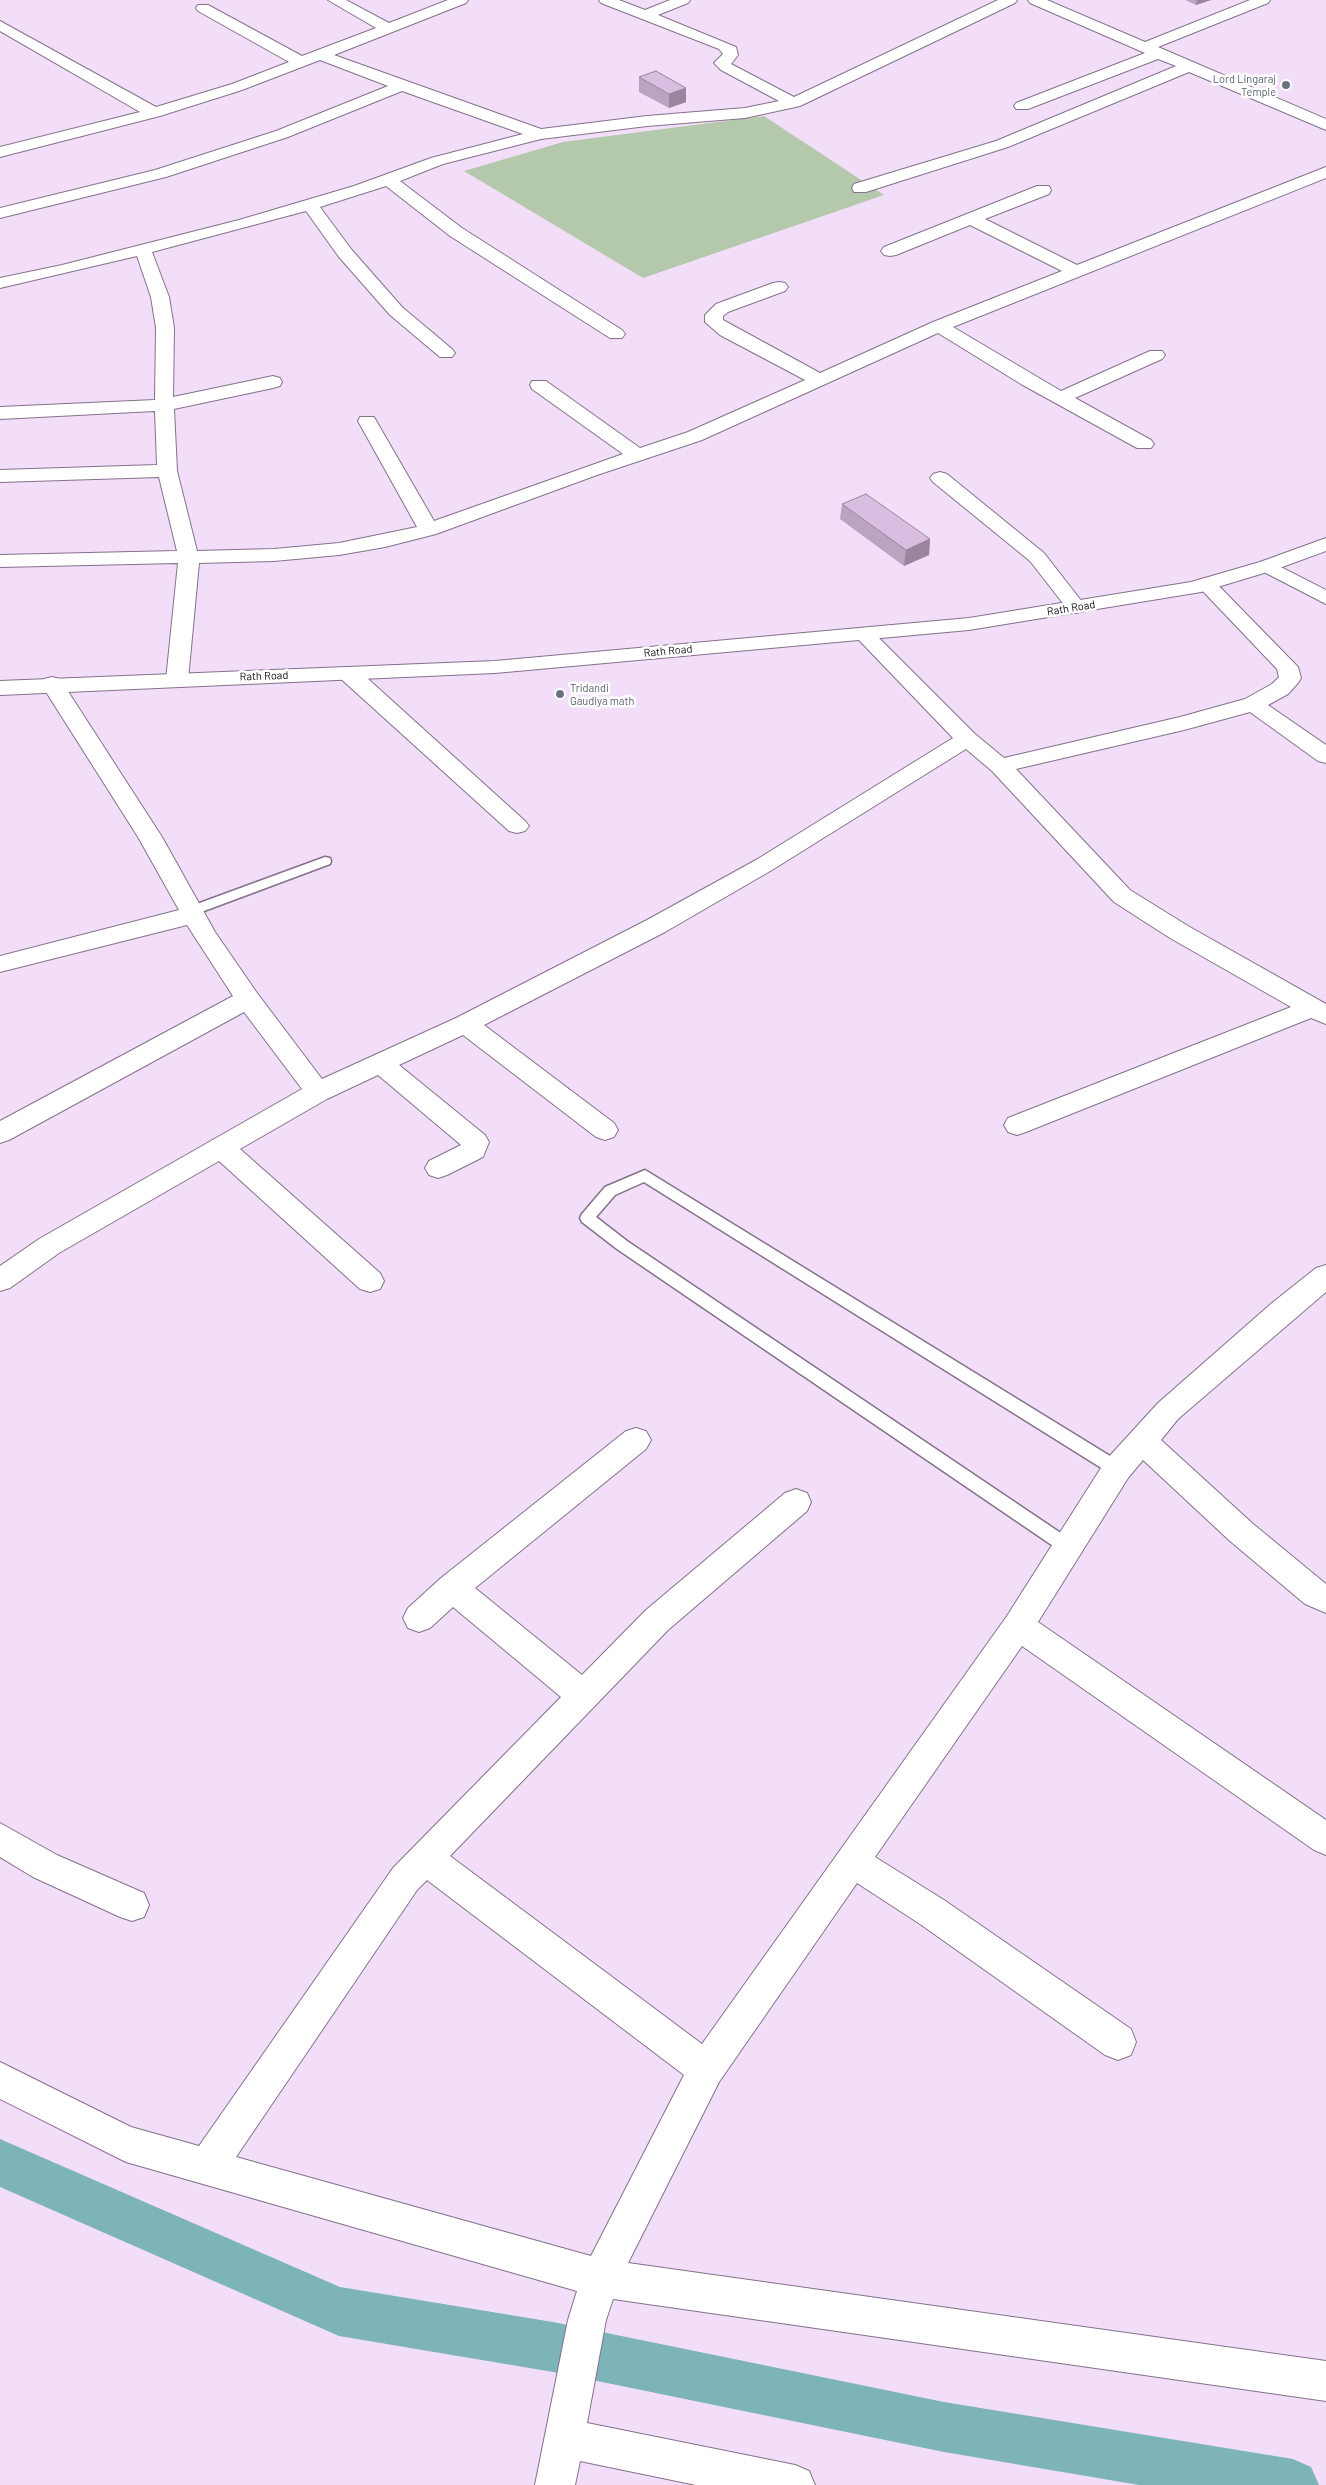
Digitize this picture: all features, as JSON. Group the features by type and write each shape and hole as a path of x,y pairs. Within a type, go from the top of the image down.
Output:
{"street":[{"path":"335,0 389,29"},
{"path":"0,152 154,113 237,87 461,0"},
{"path":"606,0 724,46 731,50 722,63 726,68 794,103"},
{"path":"646,15 683,0"},
{"path":"0,283 143,250 310,205 389,180 437,161 540,134 647,121 745,113 794,103 1010,0"},
{"path":"1035,0 1326,125"},
{"path":"1022,106 1263,0"},
{"path":"203,8 301,62"},
{"path":"0,25 154,113"},
{"path":"321,55 401,86 540,134"},
{"path":"860,188 1002,144 1188,67"},
{"path":"0,213 160,174 282,134 401,86"},
{"path":"0,561 189,558 274,554 340,549 429,530 729,422 818,379 939,326 1326,172"},
{"path":"389,180 456,232 616,334"},
{"path":"890,252 973,220 1043,190"},
{"path":"310,205 345,253 396,311 446,353"},
{"path":"973,220 1078,272"},
{"path":"143,250 160,297 165,328 164,405 167,471 189,558 177,680"},
{"path":"779,287 722,308 714,315 714,322 726,332 818,379"},
{"path":"939,326 1060,398 1144,444"},
{"path":"1060,398 1156,355"},
{"path":"0,413 164,405 273,382"},
{"path":"539,385 638,455"},
{"path":"366,420 429,530"},
{"path":"0,476 167,471"},
{"path":"940,478 1037,557 1076,607"},
{"name":"Rath Road","path":"0,688 52,684 495,667 969,624 1206,584 1267,566 1326,544"},
{"path":"1267,566 1326,598"},
{"path":"1000,766 1174,725 1253,704 1280,689 1290,678 1287,667 1206,584"},
{"path":"864,634 967,739 1000,766 1122,896 1179,932 1319,1012"},
{"path":"348,673 516,826"},
{"path":"52,684 150,837 192,913 248,999 318,1092"},
{"path":"1253,704 1326,756"},
{"path":"0,1280 49,1246 318,1092 464,1024 672,917 764,865 967,739"},
{"path":"0,964 192,913"},
{"path":"0,1133 248,999"},
{"path":"1017,1125 1319,1012"},
{"path":"464,1024 605,1130"},
{"path":"380,1063 476,1142 474,1150 438,1168"},
{"path":"221,1148 370,1281"},
{"path":"555,2485 587,2320 600,2278 706,2069 1018,1626 1118,1470 1168,1411 1282,1311 1326,1276"},
{"path":"419,1618 452,1588 636,1440"},
{"path":"1142,1441 1241,1532 1316,1594 1326,1599"},
{"path":"207,2167 405,1879 657,1620 796,1502"},
{"path":"452,1588 583,1694"},
{"path":"1018,1626 1326,1839"},
{"path":"0,1839 45,1866 132,1905"},
{"path":"425,1858 706,2069"},
{"path":"852,1861 932,1912 1118,2042"},
{"path":"0,2080 126,2144 600,2278 1326,2381"},
{"path":"563,2438 795,2485"}],"lane":[{"path":"192,913 325,861"},
{"path":"1068,1547 622,1245 587,1218 610,1191 645,1175 1118,1470"}],"green space":[{"path":"764,116 884,195 643,278 464,171 563,142"}],"building":[{"path":"656,71 686,88 669,94 639,77"},
{"path":"866,494 930,539 906,550 842,504"}],"waterway":[{"path":"0,2163 339,2311 553,2347 944,2427 1293,2485"}],"place":[{"name":"Lord Lingaraj Temple","path":"1286,85"},
{"name":"Tridandi Gaudiya math","path":"560,694"}]}
